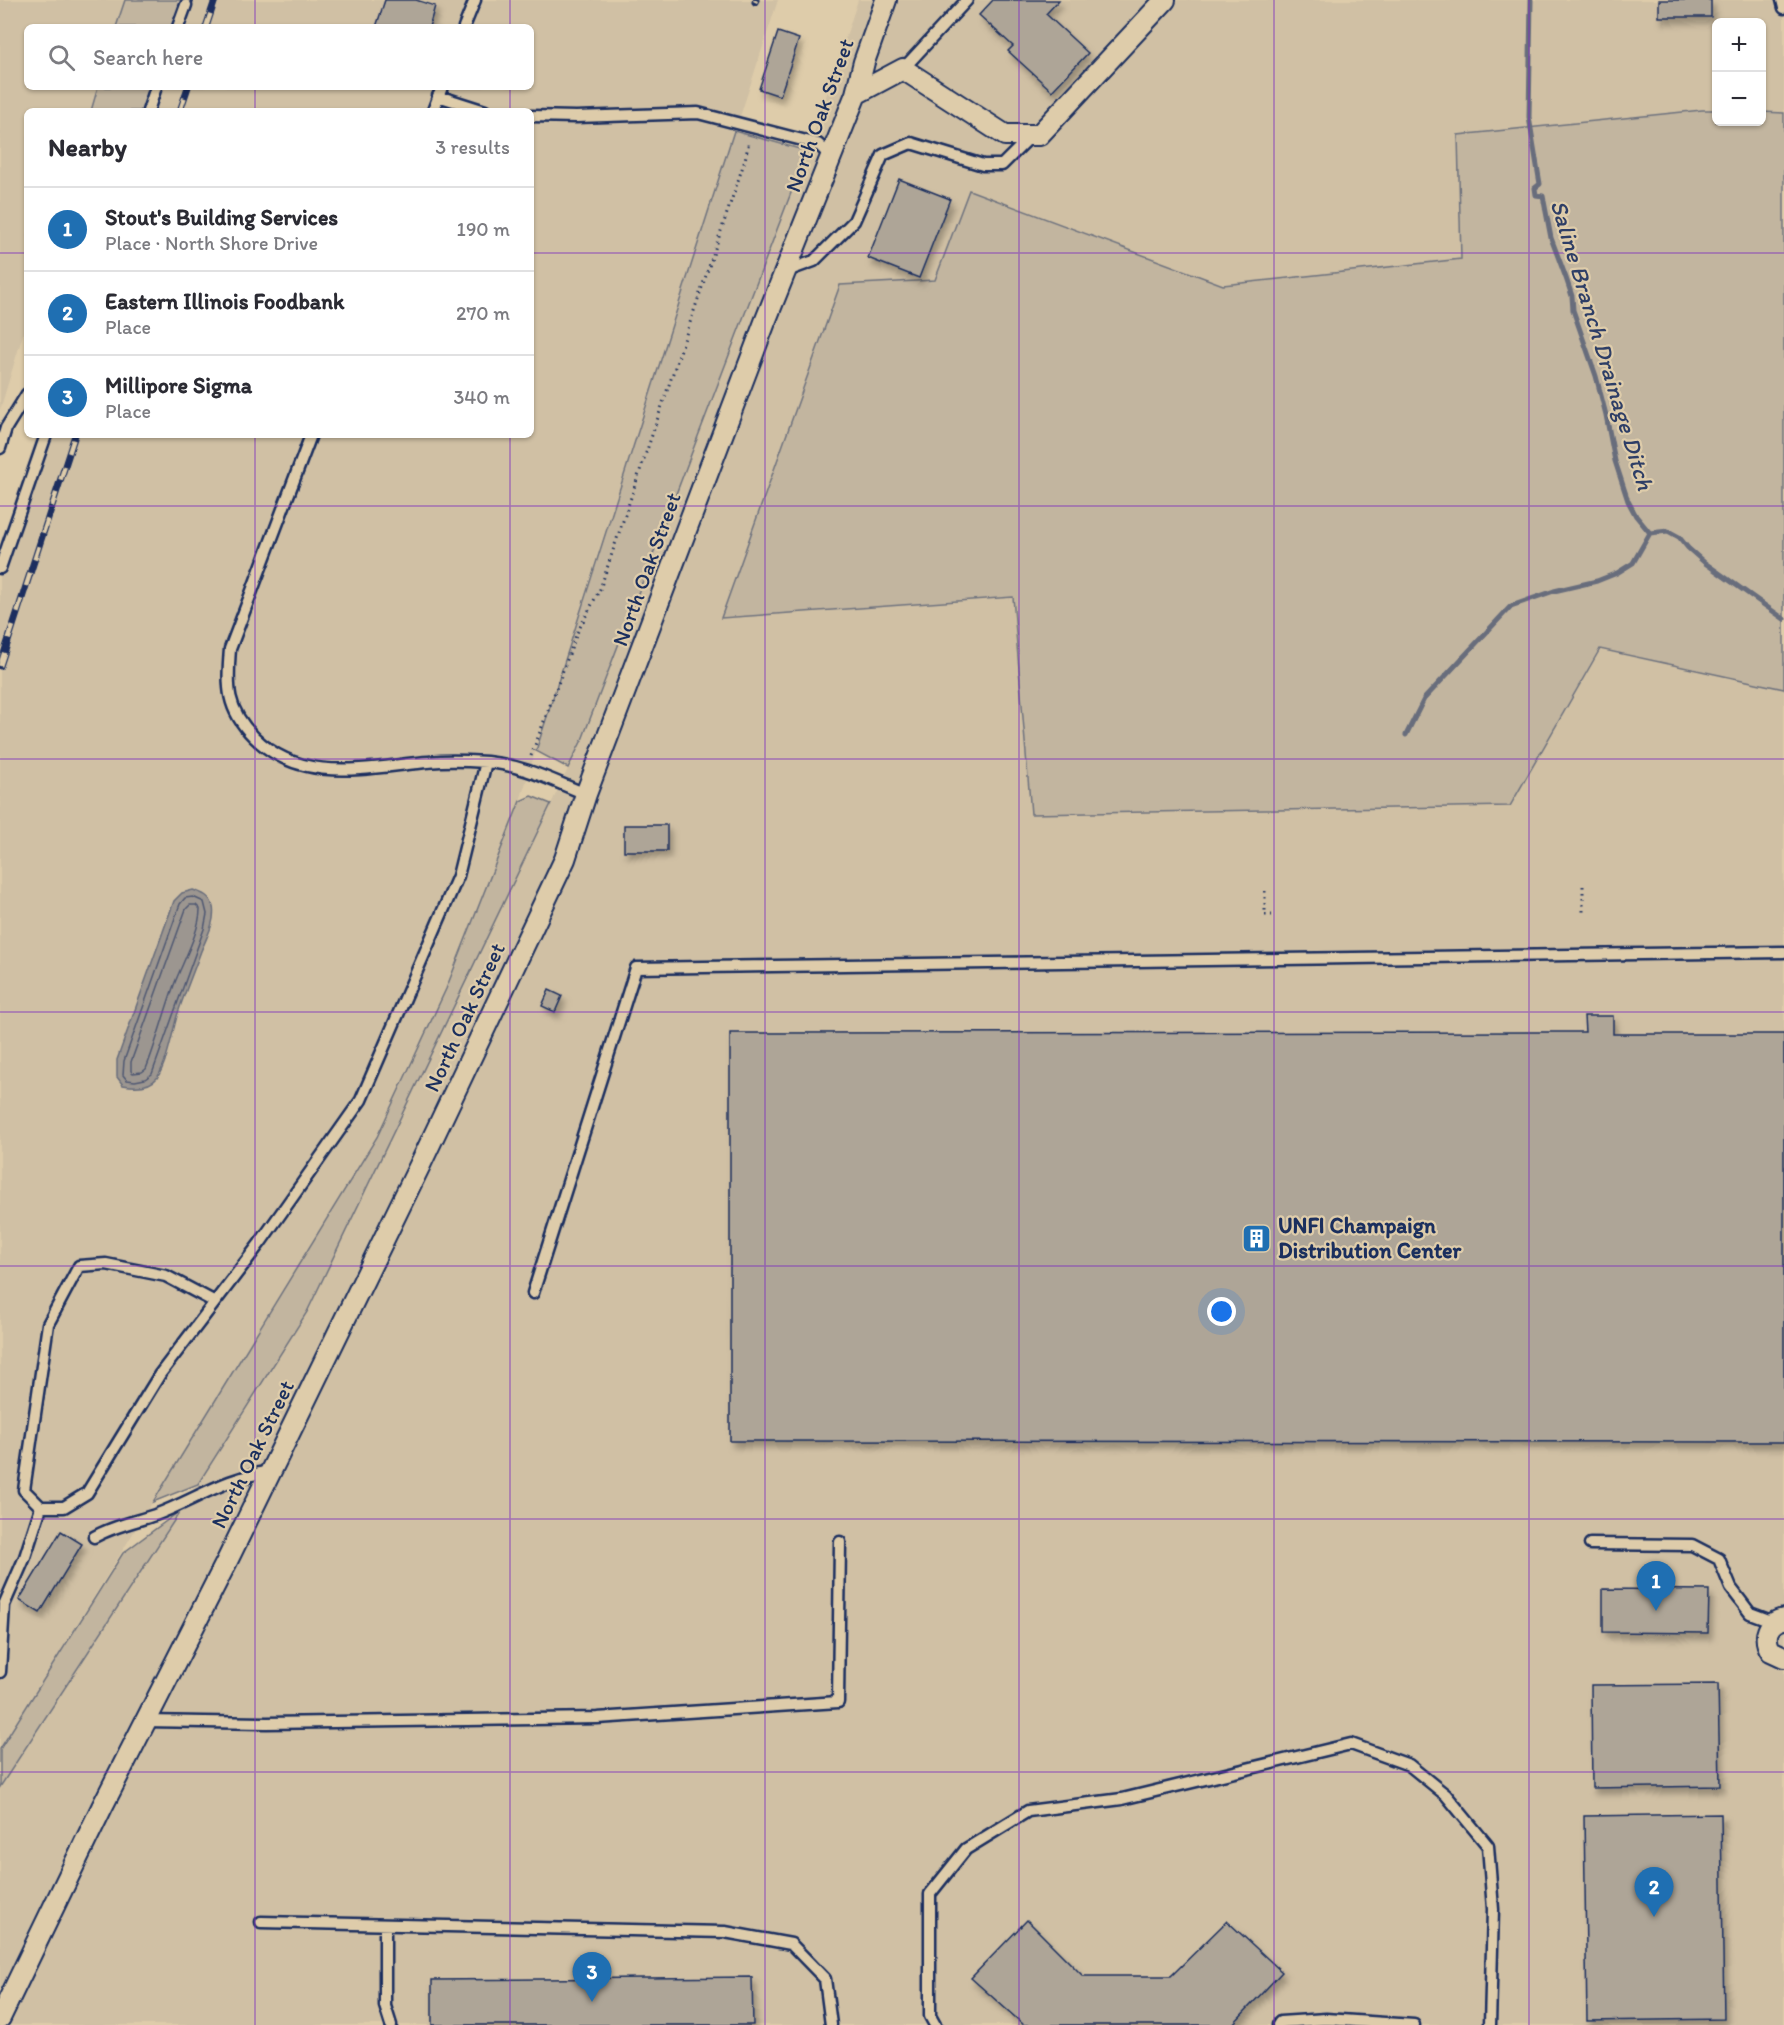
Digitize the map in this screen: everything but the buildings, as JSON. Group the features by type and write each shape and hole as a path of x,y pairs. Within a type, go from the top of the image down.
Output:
{"street":[{"name":"North Oak Street","path":"0,2018 102,1807 272,1471 565,859 586,794 784,272 856,94 864,62 886,0"},
{"path":"856,94 903,69 1005,135 1039,135 1165,0"},
{"path":"1779,1621 1767,1633 1767,1645 1776,1655 1784,1657"}],"lane":[{"path":"465,24 475,0"},
{"path":"903,69 967,0"},
{"path":"1782,0 1784,8"},
{"path":"179,24 186,5"},
{"path":"149,108 155,90"},
{"path":"434,108 440,92 478,108"},
{"path":"534,116 698,113 818,144 831,157"},
{"path":"784,272 814,261 854,221 883,155 911,143 983,165 1002,165 1032,135"},
{"path":"0,448 6,428 24,399"},
{"path":"0,568 45,438"},
{"path":"310,438 230,650 227,682 231,700 242,725 262,745 310,767 339,771 441,761 486,762 526,769 586,794"},
{"path":"215,1302 166,1276 106,1264 79,1266 48,1324 24,1490 41,1507 64,1507 87,1493 160,1374 215,1302 260,1243 362,1100 458,876 486,762"},
{"path":"533,1293 636,968 1784,952"},
{"path":"94,1537 106,1530 156,1514 248,1474 272,1471"},
{"path":"0,1672 4,1605 26,1557 41,1507"},
{"path":"146,1721 267,1723 597,1719 838,1702 840,1542"},
{"path":"1590,1544 1692,1545 1719,1560 1731,1588 1750,1613 1779,1621"},
{"path":"935,2025 930,2016 930,1894 966,1849 1028,1811 1122,1799 1351,1744 1409,1765 1446,1795 1488,1846 1493,1909 1490,2025"},
{"path":"261,1922 725,1932 791,1944 825,1979 831,2025"},
{"path":"385,1925 386,2006 391,2025"},
{"path":"1278,2025 1281,2022 1326,2019 1414,2025"}],"path":[{"path":"526,769 577,633 600,589 745,160 752,126"},
{"path":"1582,886 1583,912"},
{"path":"1265,891 1265,915 1272,915"}],"shaded area":[{"path":"0,0 125,0 117,24 24,24 24,90 97,90 92,108 24,108 24,331 0,410"},
{"path":"125,0 186,0 177,24 117,24"},
{"path":"186,0 778,0 520,801 446,989 377,1138 0,1749 0,544 36,438 534,438 534,108 144,108 151,90 534,90 534,24 177,24"},
{"path":"858,0 1784,0 1784,113 1766,112 1766,18 1712,18 1712,110 1459,136 1461,259 1223,285 969,190 936,280 721,617 1013,597 1031,813 1510,806 1600,649 1784,689 1784,2025 0,2025 0,1787 307,1312 582,740 813,136"},
{"path":"97,90 151,90 144,108 92,108"},
{"path":"1702,110 1712,110 1712,126 1766,126 1766,112 1784,113 1784,689 1600,649 1510,806 1031,814 1013,597 721,618 840,285 935,280 969,190 1223,285 1461,259 1458,135"},
{"path":"734,131 807,151 582,740 568,768 536,751"},
{"path":"531,796 551,804 307,1312 198,1484 153,1502 377,1137 446,989 520,801"},
{"path":"181,1510 0,1787 0,1749 123,1553"}],"water":[{"path":"193,890 210,900 214,912 210,930 177,1016 164,1065 157,1078 150,1084 123,1085 117,1077 117,1060 174,901 182,893"}],"waterway":[{"name":"Saline Branch Drainage Ditch","path":"1531,0 1529,117 1540,184 1535,188 1536,195 1543,196 1551,238 1572,296 1573,310 1596,376 1615,461 1628,501 1636,516 1650,533 1668,531 1679,537 1705,563 1784,619"},
{"path":"1406,735 1424,699 1511,606 1617,573 1633,563 1650,533"}],"railway":[{"path":"207,24 215,0"},
{"path":"181,108 187,90"},
{"path":"0,666 74,438"}],"place":[{"name":"UNFI Champaign Distribution Center","path":"1257,1238"},
{"name":"Stout's Building Services","path":"1656,1611"},
{"name":"Eastern Illinois Foodbank","path":"1654,1917"},
{"name":"Millipore Sigma","path":"592,2002"}]}
